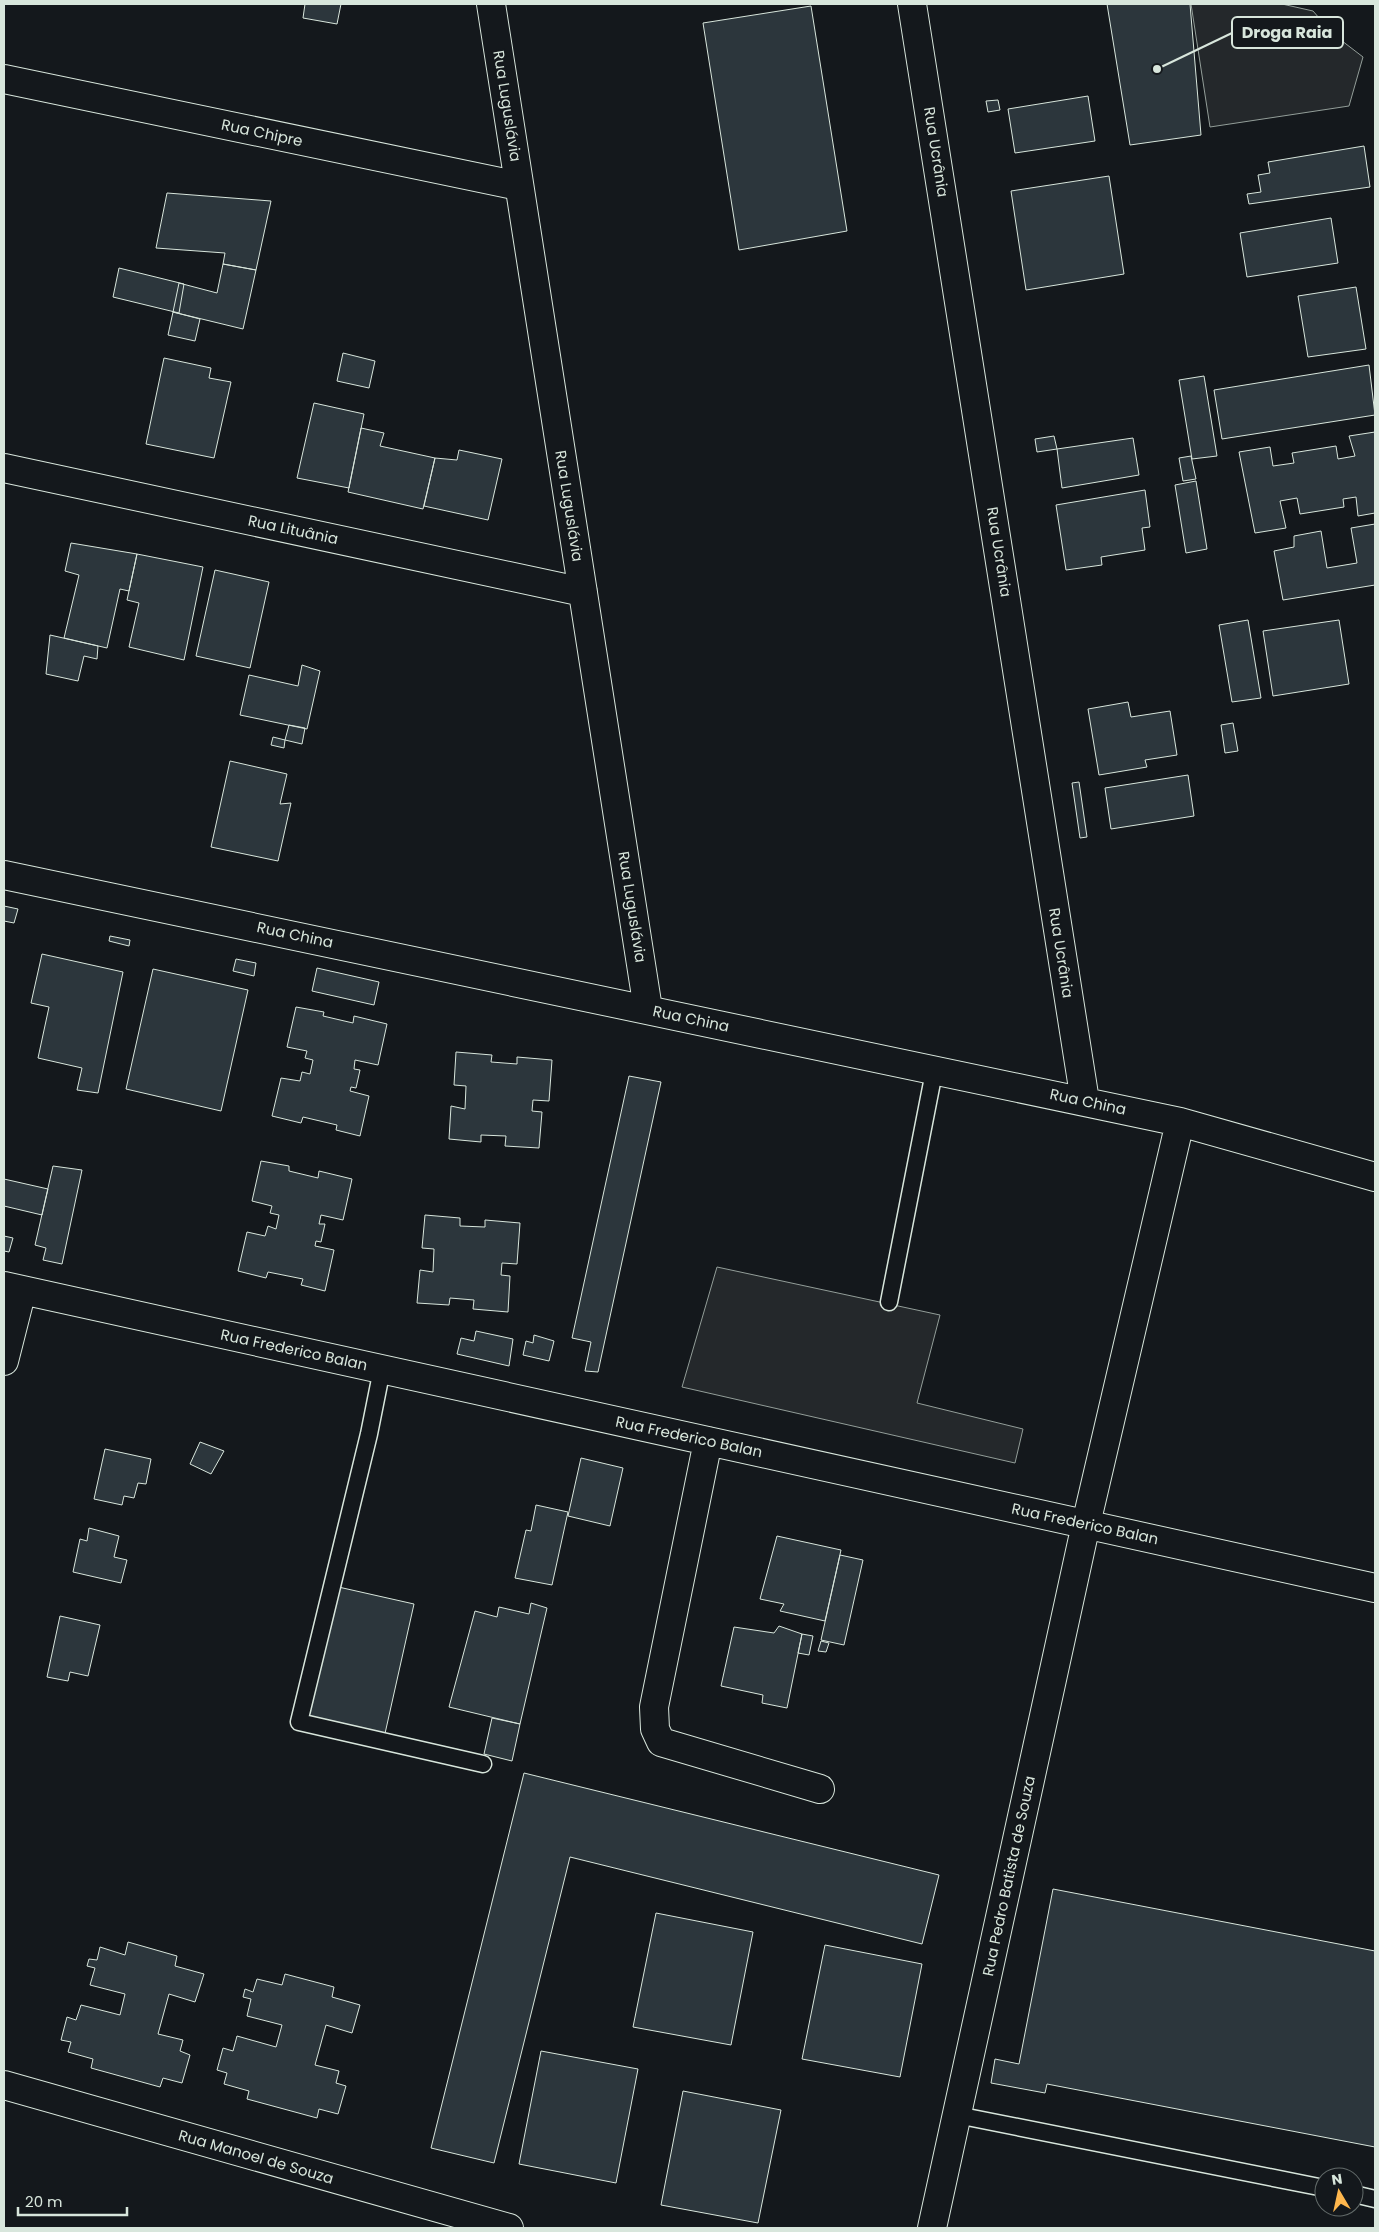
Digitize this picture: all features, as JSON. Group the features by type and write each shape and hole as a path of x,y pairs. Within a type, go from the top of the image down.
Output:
{"street":[{"name":"Rua Luguslávia","path":"491,4 648,1009"},
{"name":"Rua Ucrânia","path":"912,4 1085,1101"},
{"name":"Rua Chipre","path":"4,79 520,186"},
{"name":"Rua Lituânia","path":"4,468 582,592"},
{"name":"Rua China","path":"4,875 648,1009 934,1072 1085,1101 1180,1122 1375,1177"},
{"name":"Rua Pedro Batista de Souza","path":"932,2228 1086,1524 1180,1122"},
{"name":"Rua Frederico Balan","path":"13,1288 1375,1588"},
{"path":"4,1362 13,1288"},
{"path":"708,1441 654,1706 654,1728 661,1742 820,1789"},
{"name":"Rua Manoel de Souza","path":"4,2085 509,2228"}],"lane":[{"path":"889,1302 934,1072"},
{"path":"382,1369 369,1434 299,1722 482,1764"},
{"path":"957,2115 1314,2186"}],"shaded area":[{"path":"1191,4 1282,4 1313,11 1333,34 1363,57 1349,106 1210,127"},
{"path":"717,1267 940,1315 917,1403 1023,1429 1015,1463 682,1387"}],"building":[{"path":"305,4 341,4 337,24 303,18"},
{"path":"1107,4 1190,4 1201,135 1130,145"},
{"path":"811,6 847,231 739,250 703,23"},
{"path":"1088,96 1095,141 1015,153 1008,109"},
{"path":"998,100 1000,110 988,112 986,101"},
{"path":"1364,146 1370,187 1249,204 1247,194 1261,192 1258,175 1270,173 1268,162"},
{"path":"1109,176 1124,274 1026,290 1011,191"},
{"path":"167,193 271,201 256,270 223,264 225,253 156,248"},
{"path":"1331,218 1338,263 1247,277 1240,233"},
{"path":"223,264 256,270 243,329 173,312 179,283 217,293"},
{"path":"119,268 184,284 179,313 113,297"},
{"path":"1356,287 1366,349 1308,357 1298,296"},
{"path":"173,312 200,319 195,341 168,335"},
{"path":"343,353 375,361 369,388 337,381"},
{"path":"164,358 211,368 209,378 231,382 214,458 146,444"},
{"path":"1369,365 1375,415 1222,439 1214,390"},
{"path":"1204,376 1217,456 1192,459 1179,380"},
{"path":"314,403 364,414 349,488 297,478"},
{"path":"361,428 384,433 380,446 435,458 423,509 348,492"},
{"path":"1375,432 1375,513 1358,516 1356,497 1343,499 1344,507 1300,514 1297,498 1280,501 1286,528 1255,533 1239,452 1270,447 1273,466 1294,463 1292,453 1336,446 1338,459 1355,456 1349,436"},
{"path":"1054,436 1057,449 1037,452 1035,439"},
{"path":"1133,438 1139,475 1062,488 1057,449"},
{"path":"459,450 502,459 488,520 424,506 435,458 457,460"},
{"path":"1191,456 1196,479 1183,481 1179,458"},
{"path":"1196,481 1207,549 1186,553 1175,485"},
{"path":"1145,490 1150,527 1142,528 1145,550 1101,557 1102,565 1066,570 1056,505"},
{"path":"1375,524 1375,585 1283,600 1274,551 1294,547 1294,536 1321,531 1327,568 1357,563 1351,528"},
{"path":"71,543 137,554 129,591 120,589 107,648 64,638 79,575 65,571"},
{"path":"137,554 203,567 184,660 129,647 139,603 127,600"},
{"path":"215,570 269,582 250,668 196,656"},
{"path":"1248,620 1261,698 1232,702 1219,625"},
{"path":"1339,620 1349,684 1273,696 1263,631"},
{"path":"50,635 98,646 97,659 84,656 78,681 46,674"},
{"path":"302,665 320,671 307,729 240,715 249,675 298,686"},
{"path":"1128,702 1131,717 1170,711 1177,755 1145,760 1147,767 1099,775 1088,709"},
{"path":"1233,723 1238,751 1225,753 1221,725"},
{"path":"289,725 305,728 302,744 285,740"},
{"path":"273,737 285,740 284,748 271,745"},
{"path":"230,761 287,774 280,804 291,803 278,861 211,847"},
{"path":"1188,775 1194,816 1111,829 1105,788"},
{"path":"1079,782 1087,837 1080,838 1072,783"},
{"path":"4,906 18,909 14,923 4,921"},
{"path":"110,936 130,940 129,946 109,941"},
{"path":"42,954 123,972 98,1093 77,1090 82,1068 38,1058 49,1007 31,1003"},
{"path":"236,959 256,963 254,976 233,971"},
{"path":"317,968 379,982 374,1005 312,991"},
{"path":"153,969 248,990 221,1111 126,1089"},
{"path":"296,1007 324,1012 323,1016 353,1023 354,1016 387,1024 378,1065 355,1060 354,1069 360,1070 356,1088 351,1087 350,1091 369,1096 360,1136 336,1130 337,1125 303,1117 301,1123 272,1116 281,1078 300,1081 302,1072 310,1074 313,1060 305,1058 307,1051 287,1047"},
{"path":"456,1052 492,1055 491,1062 517,1064 517,1057 552,1060 549,1101 533,1100 532,1111 542,1112 539,1148 505,1146 506,1136 481,1135 481,1142 449,1139 451,1106 465,1109 466,1086 454,1085"},
{"path":"629,1076 661,1082 598,1372 585,1371 591,1342 572,1338"},
{"path":"261,1161 289,1166 289,1171 318,1178 319,1171 352,1179 343,1220 321,1215 319,1224 325,1224 321,1242 316,1241 315,1246 334,1250 325,1291 301,1285 303,1279 268,1272 266,1278 238,1271 247,1232 265,1236 268,1226 276,1229 279,1215 270,1213 272,1206 252,1201"},
{"path":"53,1166 82,1170 62,1264 43,1260 46,1248 35,1245"},
{"path":"4,1179 48,1189 42,1215 4,1206"},
{"path":"425,1215 460,1218 460,1226 485,1227 485,1220 520,1223 517,1264 502,1263 501,1275 510,1276 508,1312 473,1309 474,1300 450,1298 449,1305 417,1303 420,1270 433,1272 434,1249 422,1248"},
{"path":"4,1236 13,1238 9,1252 4,1251"},
{"path":"476,1331 513,1339 509,1366 457,1354 461,1338 474,1341"},
{"path":"534,1335 554,1341 549,1361 523,1355 526,1341 533,1343"},
{"path":"200,1442 224,1451 211,1474 190,1464"},
{"path":"105,1449 151,1459 146,1484 138,1483 134,1498 124,1496 122,1505 94,1499"},
{"path":"581,1458 623,1468 610,1526 568,1516"},
{"path":"536,1505 568,1512 552,1585 515,1578 526,1530 531,1531"},
{"path":"89,1528 119,1536 114,1557 127,1560 121,1583 73,1572 80,1539 87,1541"},
{"path":"777,1536 841,1550 825,1621 780,1611 784,1604 760,1599"},
{"path":"840,1555 863,1560 844,1645 821,1640"},
{"path":"334,1586 414,1604 384,1738 305,1720"},
{"path":"531,1603 547,1608 520,1724 449,1707 475,1611 497,1617 499,1607 529,1614"},
{"path":"60,1616 100,1625 88,1676 70,1672 68,1681 47,1677"},
{"path":"779,1626 802,1634 787,1708 762,1703 763,1695 721,1686 734,1627 774,1633"},
{"path":"802,1634 813,1636 809,1655 798,1653"},
{"path":"821,1641 829,1643 826,1652 818,1651"},
{"path":"492,1718 520,1724 512,1761 484,1754"},
{"path":"524,1773 939,1875 922,1944 570,1857 494,2163 431,2148"},
{"path":"1053,1889 1375,1951 1375,2147 1047,2084 1045,2093 991,2083 995,2059 1019,2064"},
{"path":"656,1913 753,1932 731,2045 633,2027"},
{"path":"128,1942 177,1956 175,1966 204,1974 195,2002 169,1994 158,2034 183,2040 180,2051 190,2055 182,2083 163,2078 160,2087 91,2068 93,2059 68,2052 71,2042 61,2040 67,2017 76,2020 81,2005 120,2015 125,1994 90,1985 95,1968 87,1966 89,1959 97,1960 100,1947 125,1955"},
{"path":"825,1945 922,1964 900,2077 802,2059"},
{"path":"285,1974 334,1987 332,1997 360,2005 352,2033 326,2025 315,2065 339,2071 336,2083 346,2086 338,2114 319,2109 317,2118 247,2099 249,2091 224,2084 227,2073 217,2070 223,2048 233,2051 237,2036 276,2047 282,2025 247,2016 251,1999 243,1997 245,1989 253,1992 257,1979 282,1985"},
{"path":"541,2051 638,2069 616,2183 519,2164"},
{"path":"683,2091 781,2110 758,2223 661,2205"}],"place":[{"name":"Droga Raia","path":"1157,69"}]}
